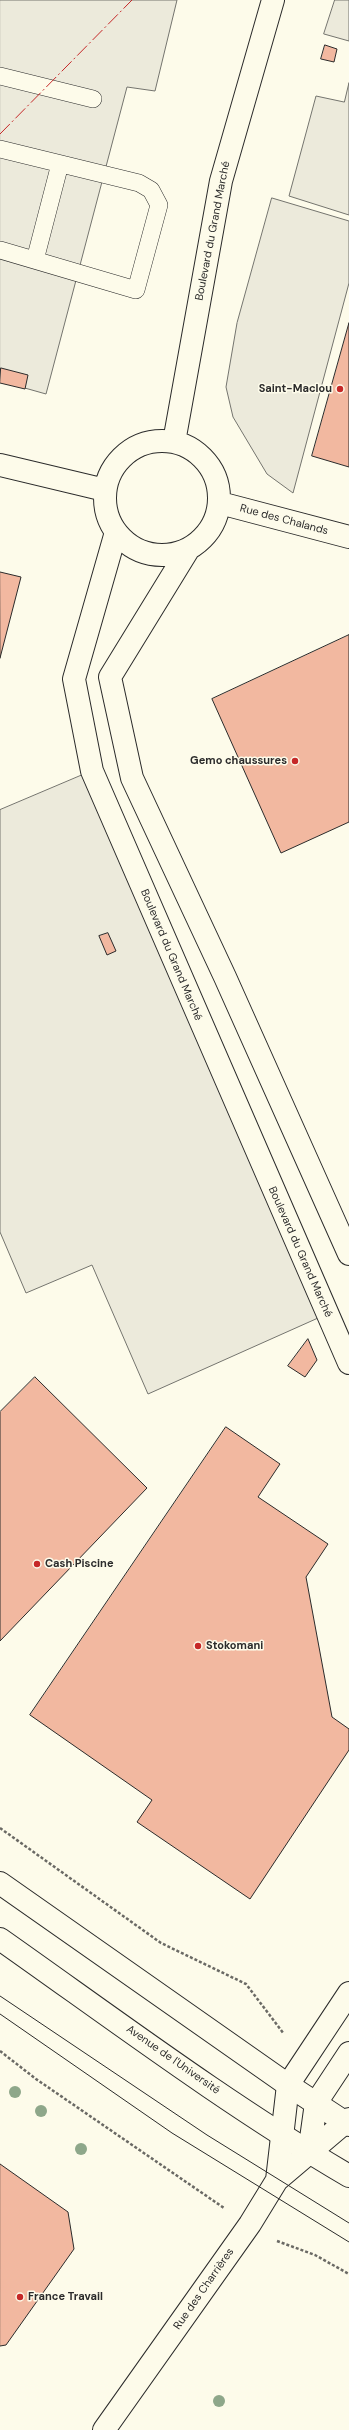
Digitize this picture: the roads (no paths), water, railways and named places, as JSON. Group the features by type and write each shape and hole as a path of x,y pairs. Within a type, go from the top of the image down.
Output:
{"street":[{"name":"Boulevard du Grand Marché","path":"174,442 221,181 273,0"},
{"path":"158,440 174,442 190,447 203,457 213,471 217,481 220,503 215,522 204,538 188,550 170,555 150,554 131,546 116,532 107,512 105,490 114,468 129,451 143,444 158,440"},
{"path":"0,465 105,490"},
{"name":"Rue des Chalands","path":"220,503 349,537"},
{"name":"Boulevard du Grand Marché","path":"116,532 74,679 92,771 349,1364"},
{"path":"188,550 110,677 132,778 225,977 349,1254"},
{"path":"0,1883 288,2085 316,2104 348,2122 309,2153"},
{"name":"Avenue de l'Université","path":"0,1939 309,2153 349,2176"},
{"path":"277,2180 288,2085 349,1993"},
{"path":"309,2153 316,2104 349,2053"},
{"name":"Rue des Charrières","path":"104,2430 250,2224 277,2180 309,2153"}],"lane":[{"path":"0,76 93,99"},
{"path":"0,150 140,183 151,190 159,205 136,290 0,250"},
{"path":"35,260 60,164"}],"tram line":[{"path":"0,1996 207,2135 349,2223"},
{"path":"0,2014 172,2133 349,2242"}],"place":[{"name":"Saint-Maclou","path":"340,389"},
{"name":"Gemo chaussures","path":"295,761"},
{"name":"Cash Piscine","path":"37,1564"},
{"name":"Stokomani","path":"198,1646"},
{"name":"France Travail","path":"20,2297"}]}
